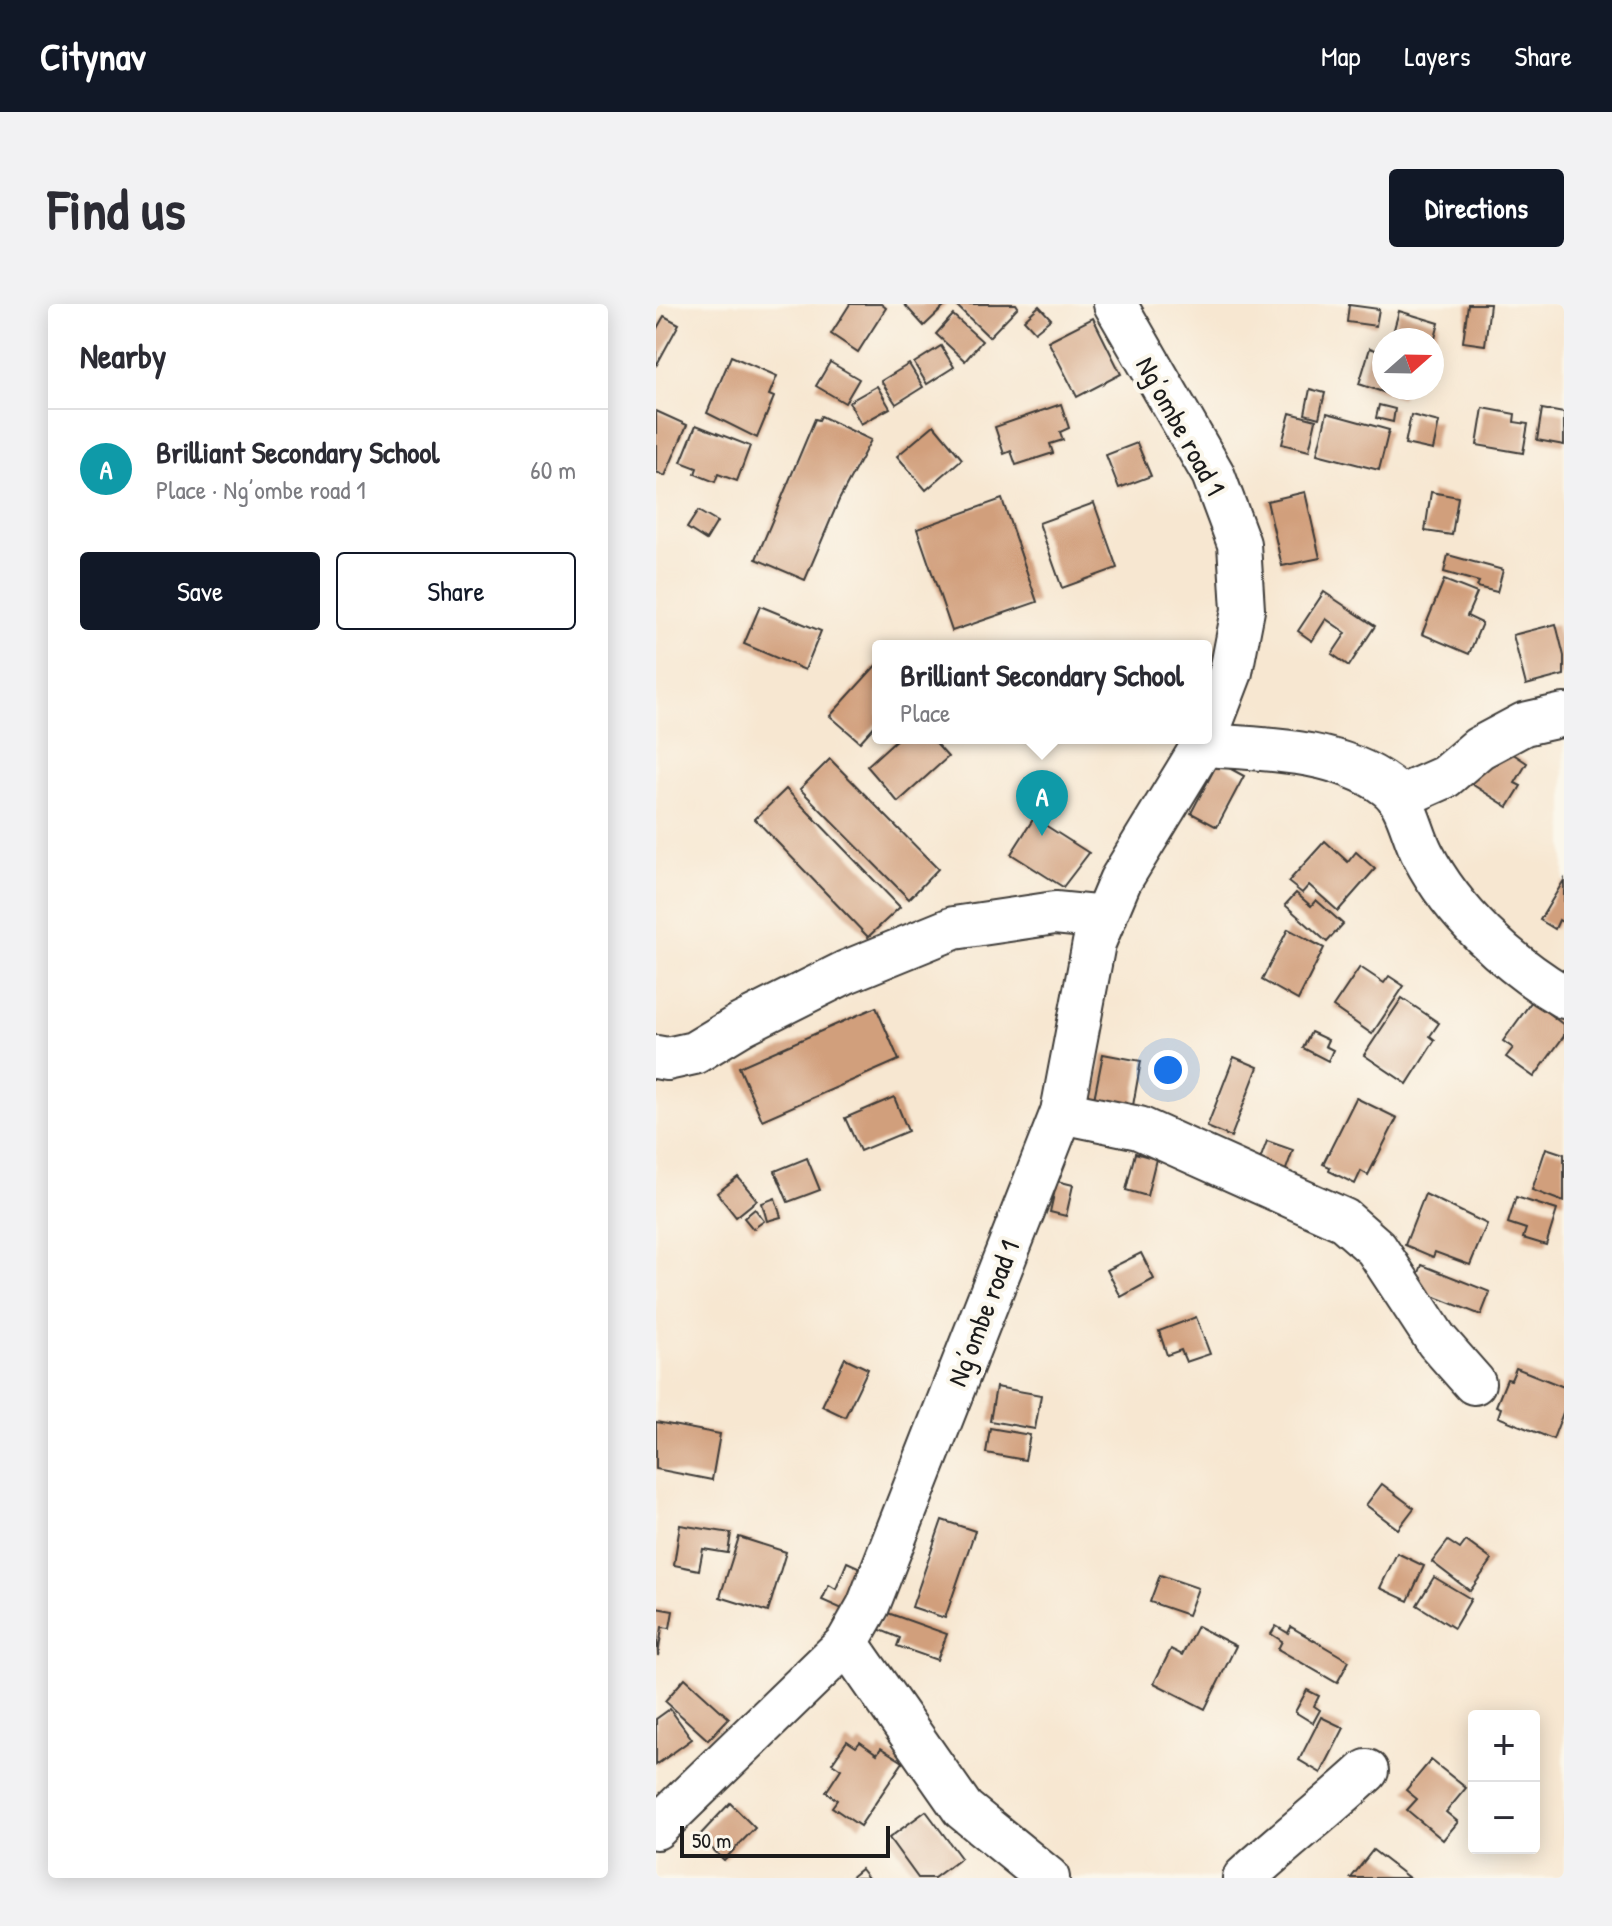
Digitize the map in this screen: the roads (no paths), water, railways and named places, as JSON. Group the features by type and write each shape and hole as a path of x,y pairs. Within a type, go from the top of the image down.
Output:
{"street":[{"name":"Ng’ombe road 1","path":"1115,304 1213,474 1239,544 1243,610 1231,672 1212,722"},
{"path":"1400,797 1445,777 1479,748 1524,724 1564,715"},
{"name":"Ng’ombe road 1","path":"656,1828 847,1643 868,1606 1062,1112 1094,943 1120,881 1203,745"},
{"path":"1203,745 1327,760 1365,773 1400,797 1424,857 1452,899 1496,947 1564,997"},
{"path":"656,1057 667,1059 694,1053 742,1024 846,972 954,928 1055,913 1105,918"},
{"path":"1062,1112 1139,1128 1344,1220 1376,1248 1437,1341 1474,1383"},
{"path":"847,1643 963,1809 1048,1878"},
{"path":"1244,1878 1291,1833 1327,1809 1367,1771"}],"place":[{"name":"Brilliant Secondary School","path":"1042,836"}]}
